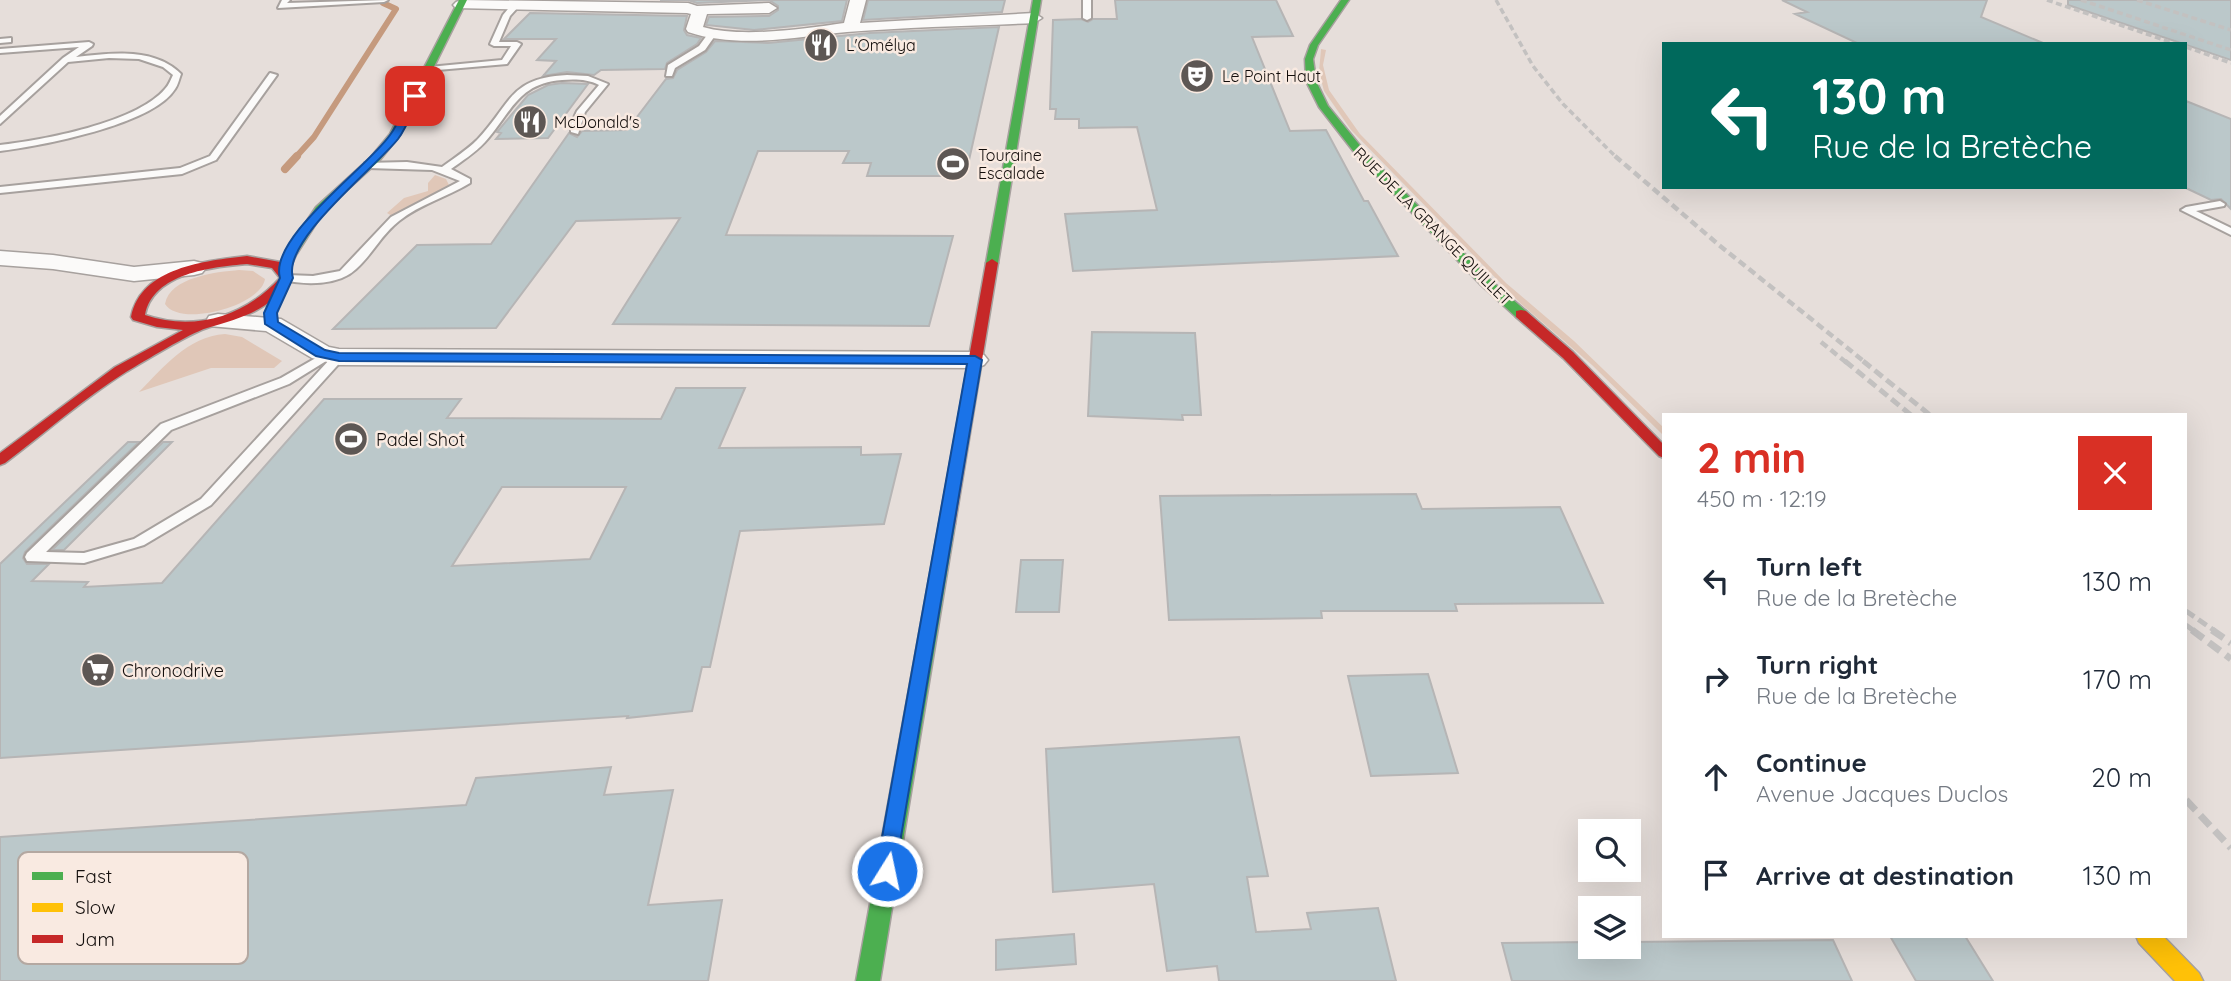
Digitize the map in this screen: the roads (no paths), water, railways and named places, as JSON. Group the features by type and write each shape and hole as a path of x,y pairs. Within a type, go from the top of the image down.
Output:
{"street":[{"path":"852,27 858,0"},
{"path":"868,981 1037,0"},
{"name":"RUE DE LA GRANGE QUILLET","path":"1345,0 1314,45 1309,59 1311,81 1324,107 1358,150 1485,282 1568,355 1662,451"},
{"path":"272,324 270,313 284,279 290,254 320,209 396,135 462,2 516,5 621,3 699,10 769,8"},
{"path":"699,10 694,29 713,33 805,33 852,27 1034,18"},
{"path":"289,226 345,186"},
{"path":"135,317 151,289 165,280 219,263 262,243"},
{"path":"0,258 53,262 134,274 219,263 264,261 284,279"},
{"path":"0,265 119,282 127,287 135,317"},
{"path":"0,460 109,380 164,344 212,322 257,306 284,279"},
{"path":"135,317 155,326 170,327 212,322 272,324 334,356 975,360"},
{"path":"0,446 60,394"},
{"path":"2149,938 2191,981"}],"lane":[{"path":"286,0 281,6 384,0"},
{"path":"1087,0 1087,18"},
{"path":"429,69 504,62 517,44 494,44 507,15 516,5"},
{"path":"669,74 671,67 702,48 713,33"},
{"path":"0,51 89,44 66,60 0,121"},
{"path":"0,148 50,141 119,119 162,98 172,90 177,80 177,74 169,66 155,60 118,56 66,60"},
{"path":"0,190 182,171 214,158 273,75"},
{"path":"445,169 479,143 528,84 558,78 597,79 604,84 580,112 575,124 575,139"},
{"path":"284,279 321,281 350,271 384,228 397,217 467,181 445,169 429,166 368,165"},
{"path":"2220,204 2186,210 2231,232"},
{"path":"334,356 206,502 139,542 84,558 32,557 166,427 285,381 334,356"}],"waterway":[{"path":"295,158 314,137 396,9 383,3"},
{"path":"285,169 297,156"}],"railway":[{"path":"1496,0 1533,66 1563,104 1615,156"},
{"path":"2047,0 2170,42"},
{"path":"2081,0 2231,50"},
{"path":"2137,0 2231,30"},
{"path":"2187,47 2231,63"},
{"path":"1615,156 1719,245 1866,363"},
{"path":"1821,342 1847,363"},
{"path":"1845,361 1909,413"},
{"path":"1863,361 1928,413"},
{"path":"2187,612 2215,631"},
{"path":"2187,626 2194,631"},
{"path":"2192,630 2231,659"},
{"path":"2212,630 2231,643"},
{"path":"2187,801 2231,848"}],"place":[{"name":"L'Omélya","path":"821,45"},
{"name":"Le Point Haut","path":"1197,76"},
{"name":"McDonald's","path":"530,122"},
{"name":"Touraine Escalade","path":"953,164"},
{"name":"Padel Shot","path":"351,439"},
{"name":"Chronodrive","path":"98,670"}]}
